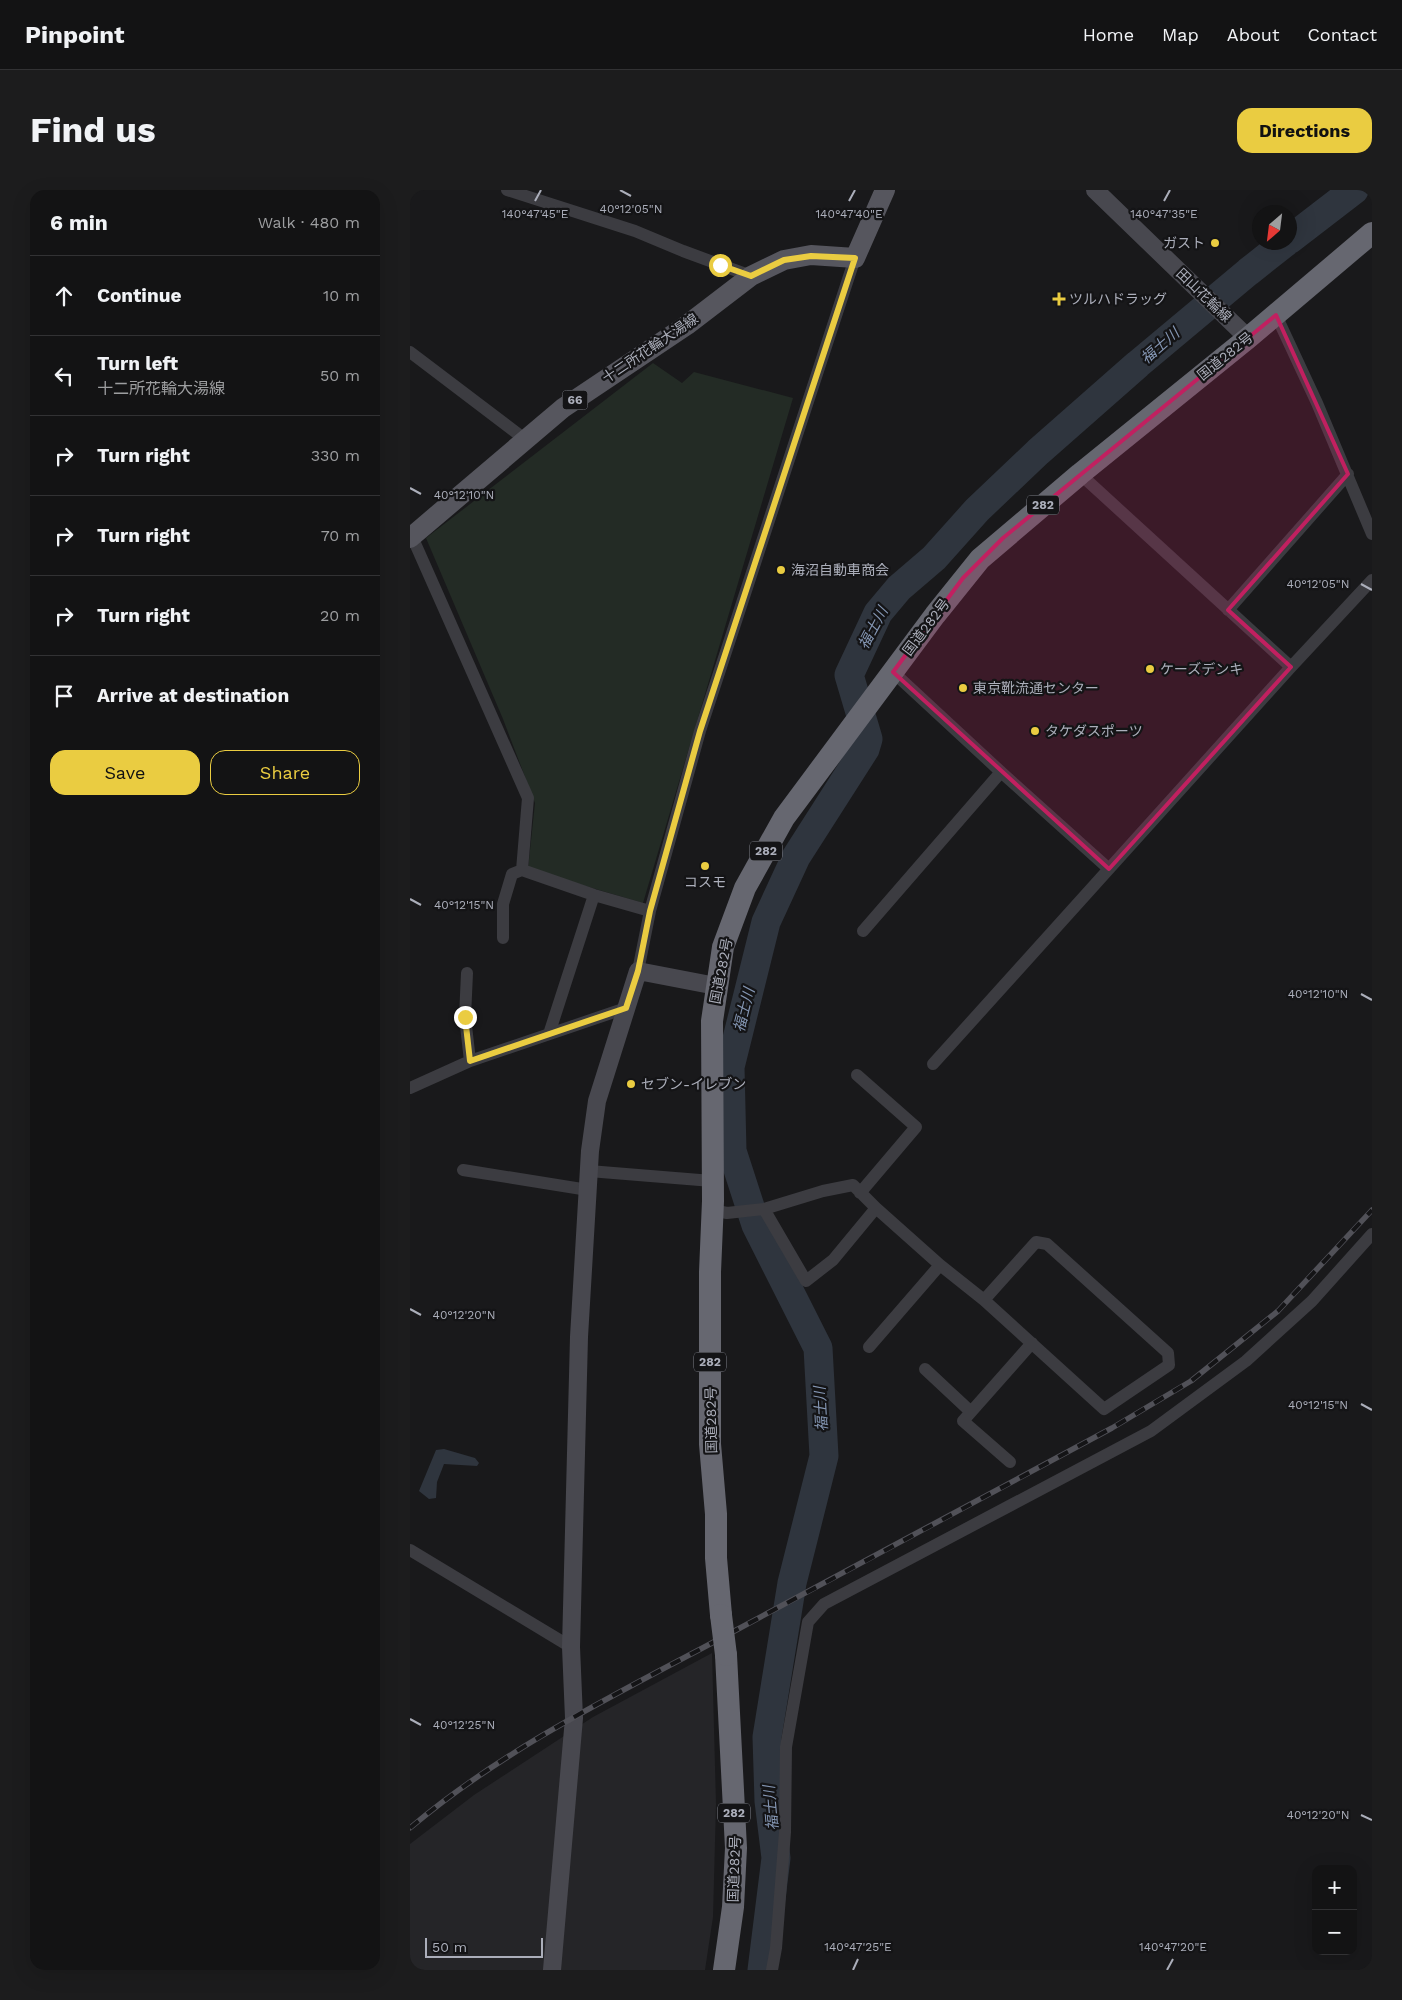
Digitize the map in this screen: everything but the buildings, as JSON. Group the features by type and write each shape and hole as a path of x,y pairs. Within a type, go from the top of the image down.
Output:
{"highway":[{"name":"国道282号","path":"724,1970 733,1907 736,1848 726,1655 716,1558 716,1514 710,1444 710,1272 720,1212 712,1181 712,1022 723,947 744,888 784,818 963,578 980,559 1080,474 1276,315 1372,233"}],"main road":[{"path":"855,258 885,190"},
{"name":"十二所花輪大湯線","path":"411,536 563,408 687,325 751,276 784,260 811,256 855,258"}],"street":[{"path":"506,190 635,231 751,276"},
{"name":"田山花輪線","path":"1095,190 1248,338"},
{"path":"552,1970 574,1718 572,1648 579,1337 589,1171 597,1101 638,971 650,911 700,731 855,258"},
{"path":"1276,315 1317,403 1372,534"},
{"path":"410,352 526,440"},
{"path":"1080,474 1291,667"},
{"path":"1228,610 1348,474"},
{"path":"411,536 528,798 522,870"},
{"path":"933,1064 1291,667 1372,580"},
{"path":"893,672 1109,869"},
{"path":"863,931 1001,772"},
{"path":"503,938 503,904 512,874 522,870 594,895 650,911"},
{"path":"550,1034 594,895"},
{"path":"638,971 716,986"},
{"path":"467,973 465,1017 470,1061"},
{"path":"410,1088 470,1061 626,1008"},
{"path":"857,1075 916,1127 860,1192"},
{"path":"463,1170 588,1190"},
{"path":"589,1171 712,1181"},
{"path":"720,1212 763,1209 823,1191 853,1186 940,1264 984,1300 1104,1409 1169,1364 1168,1353 1047,1244 1036,1242 984,1300"},
{"path":"763,1209 806,1281 833,1260 876,1208"},
{"path":"772,1970 776,1948 785,1832 786,1746 808,1622 824,1604 1151,1432 1246,1361 1312,1301 1372,1234"},
{"path":"869,1347 940,1264"},
{"path":"1010,1462 963,1421 1032,1343"},
{"path":"925,1369 971,1412"},
{"path":"410,1550 572,1648"}],"highlighted area":[{"path":"1276,315 1348,474 1228,610 1291,667 1109,869 893,672 963,578 1003,538"}],"shaded area":[{"path":"653,363 682,383 694,372 793,398 643,903 528,869 535,803 503,719 426,538"},
{"path":"444,1449 475,1458 479,1463 477,1466 444,1464 437,1482 436,1498 429,1499 419,1491 436,1450"},
{"path":"712,1653 716,1804 713,1917 705,1970 410,1970 410,1844 474,1795 593,1717"}],"waterway":[{"name":"福士川","path":"1297,234 1354,190"},
{"name":"福士川","path":"762,1970 776,1858 769,1801 767,1737 792,1583 824,1456 818,1348 756,1225 732,1151 730,1067 766,922 796,857 865,749 868,739 849,675 878,613 899,588 934,558 977,510 1038,452 1138,364 1276,250"}],"railway":[{"path":"410,1828 487,1770 569,1720 1112,1428 1191,1381 1278,1311 1372,1210"}],"place":[{"name":"ガスト","path":"1215,243"},
{"name":"ツルハドラッグ","path":"1059,299"},
{"name":"海沼自動車商会","path":"781,570"},
{"name":"ケーズデンキ","path":"1150,669"},
{"name":"東京靴流通センター","path":"963,688"},
{"name":"タケダスポーツ","path":"1035,731"},
{"name":"コスモ","path":"705,866"},
{"name":"セブン-イレブン","path":"631,1084"}],"route":[{"path":"465,1017 470,1061 626,1008 638,971 650,911 700,731 855,258 811,256 784,260 751,276 720,265"}]}
